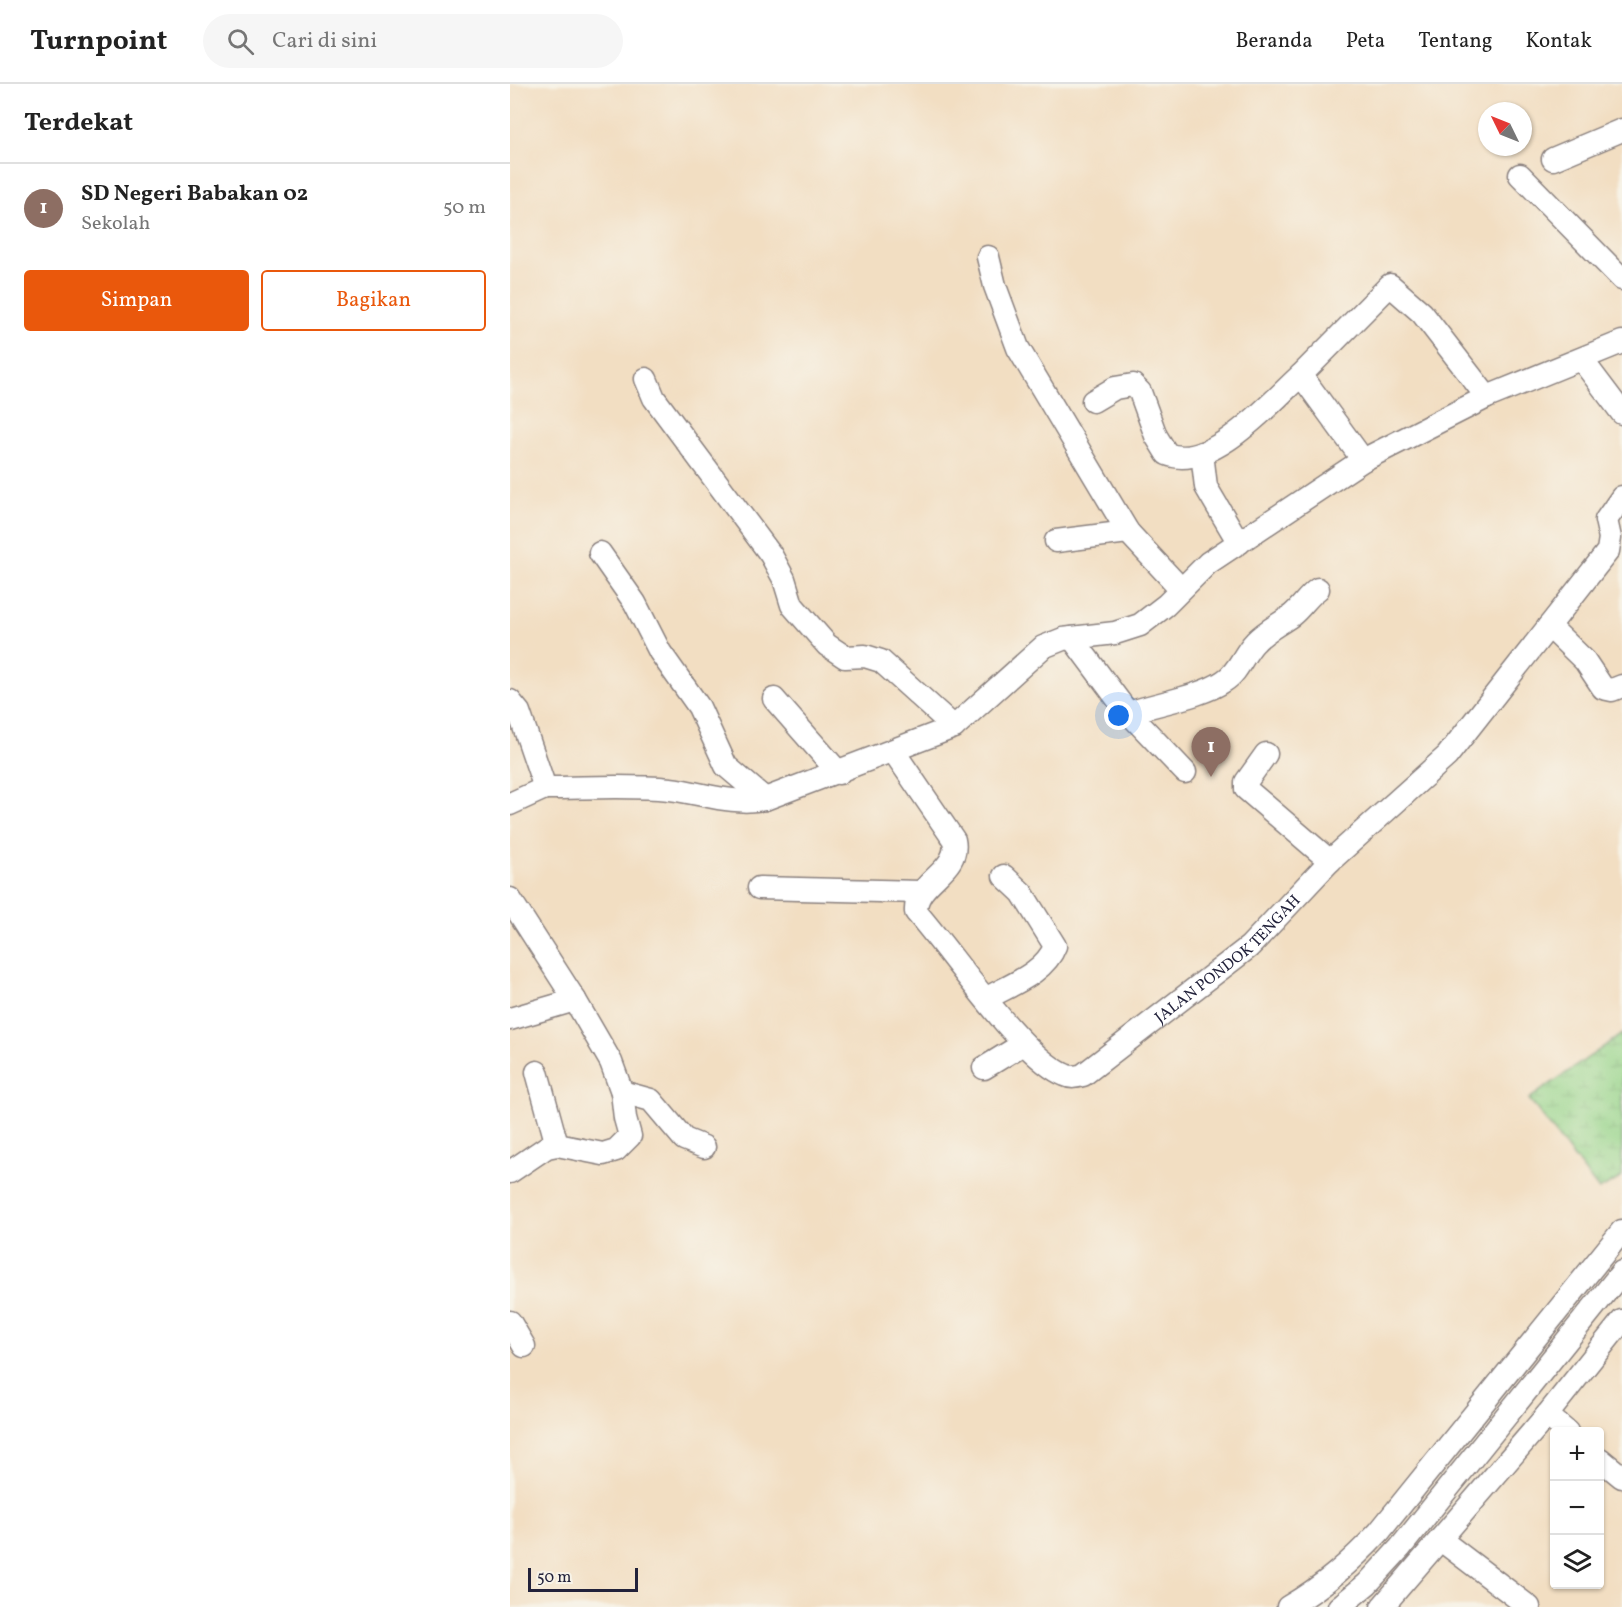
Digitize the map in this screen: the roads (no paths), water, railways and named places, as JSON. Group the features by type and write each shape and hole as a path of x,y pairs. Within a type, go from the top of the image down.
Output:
{"street":[{"path":"1552,159 1622,130"},
{"path":"1520,175 1622,279"},
{"path":"988,257 995,286 1018,348 1128,532 1181,589"},
{"path":"1093,401 1115,388 1133,385 1140,392 1156,436 1167,454 1172,456 1202,453 1228,440 1301,375 1390,285 1422,313 1487,397"},
{"path":"510,804 545,788 645,788 687,792 739,803 765,799 894,752 954,727 1007,682 1038,651 1053,642 1128,630 1154,616 1201,569 1363,460 1487,397 1622,342"},
{"path":"1582,360 1622,413"},
{"path":"1301,375 1363,460"},
{"path":"646,379 654,398 771,555 784,579 792,605 827,645 845,657 866,656 881,661 954,727"},
{"path":"1202,453 1206,487 1239,543"},
{"name":"JALAN PONDOK TENGAH","path":"920,892 915,901 916,912 1023,1044 1059,1072 1075,1077 1083,1075 1249,947 1330,861 1447,756 1608,551 1610,537 1606,520 1622,497"},
{"path":"1056,541 1128,532"},
{"path":"600,553 635,603 660,652 699,707 726,766 765,799"},
{"path":"1129,713 1161,701 1200,693 1225,681 1235,673 1245,653 1257,639 1293,614 1307,597 1318,589"},
{"path":"1549,626 1585,661 1600,686 1607,690 1622,686"},
{"path":"1072,638 1129,713 1185,772"},
{"path":"774,699 839,773"},
{"path":"510,701 519,712 545,788"},
{"path":"759,888 920,892 951,861 956,850 954,840 894,752"},
{"path":"1266,754 1246,782 1246,789 1330,861"},
{"path":"987,998 1035,971 1052,953 1055,946 1022,893 1004,876"},
{"path":"510,899 575,1000 611,1062 622,1092 625,1119 630,1136 626,1143 616,1150 603,1154 557,1145 547,1147 510,1172"},
{"path":"510,1019 575,1000"},
{"path":"984,1068 1023,1044"},
{"path":"537,1071 557,1145"},
{"path":"622,1092 651,1100 684,1139 704,1147"},
{"path":"1288,1607 1317,1590 1341,1571 1379,1532 1622,1231"},
{"path":"1339,1607 1368,1584 1400,1548 1622,1272"},
{"path":"1382,1607 1546,1415 1622,1321"},
{"path":"510,1322 524,1346"},
{"path":"1546,1415 1562,1427"},
{"path":"1604,1463 1622,1477"},
{"path":"1441,1540 1529,1607"}],"place":[{"name":"SD Negeri Babakan 02","path":"1211,777"}]}
